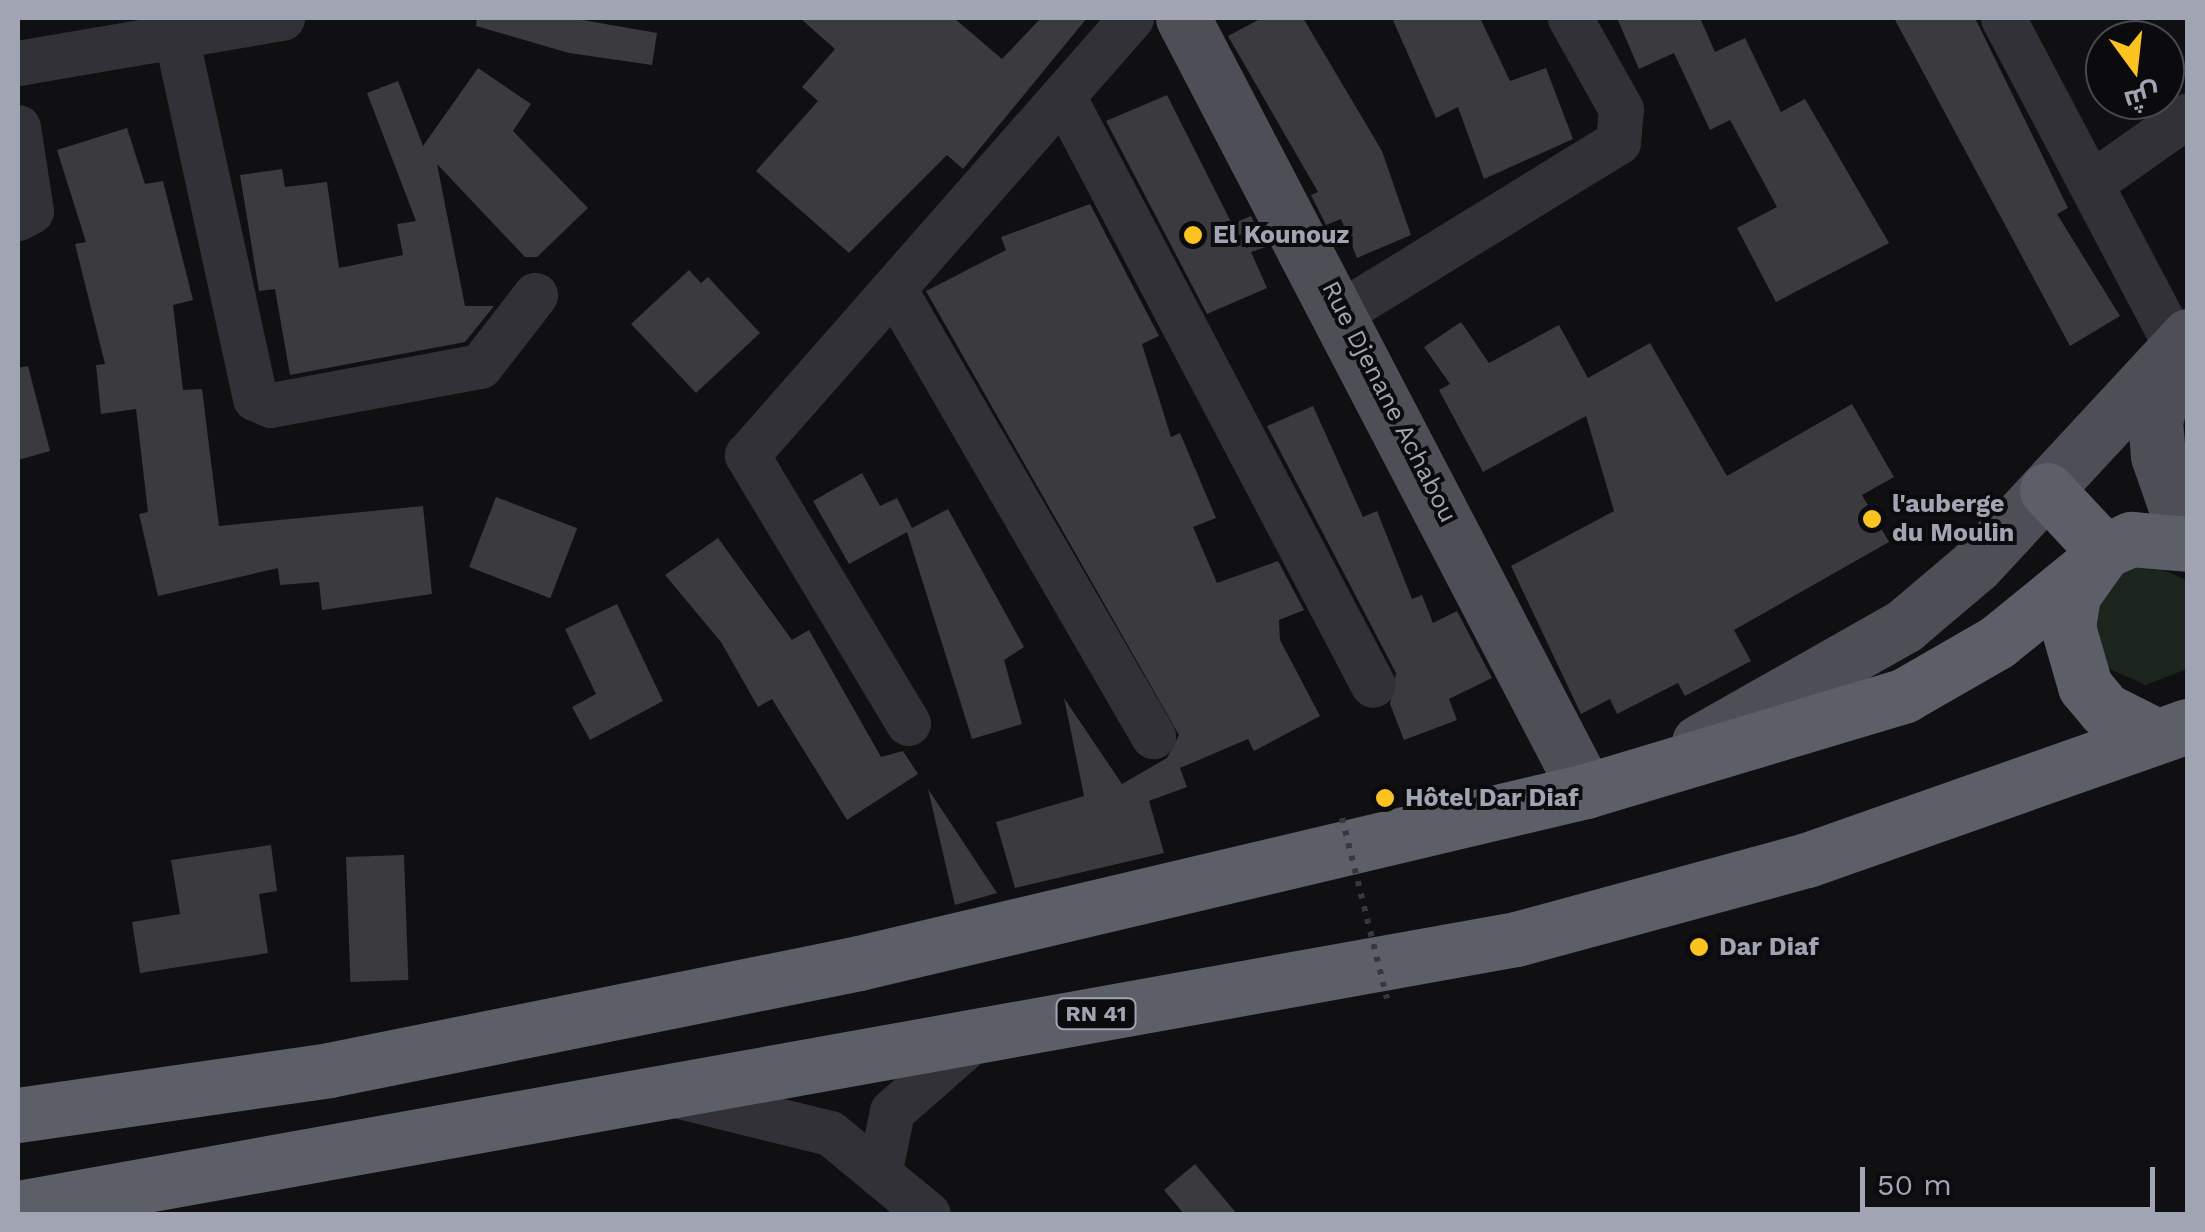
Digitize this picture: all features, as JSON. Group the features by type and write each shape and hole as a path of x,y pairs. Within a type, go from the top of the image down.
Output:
{"highway":[{"path":"2047,490 2096,560"},
{"path":"18,1115 329,1070 859,963 1604,786 1905,695 1997,642 2096,560 2131,539 2188,543"},
{"path":"2096,560 2073,596 2072,658 2105,710 2170,730"},
{"name":"RN 41","path":"18,1208 1516,938 1687,897 2170,730"}],"main road":[{"name":"Rue Djenane Achabou","path":"1183,18 1604,786"},
{"path":"1604,786 1904,626 2047,490 2182,342"},
{"path":"2182,342 2155,421 2188,543"}],"street":[{"path":"18,64 282,18"},
{"path":"908,724 746,467 750,446 896,294 1131,18"},
{"path":"1343,311 1618,142 1621,110 1570,18"},
{"path":"2002,18 2182,342"},
{"path":"176,36 255,398 270,406 480,366 536,295"},
{"path":"1064,98 1373,686"},
{"path":"2093,182 2188,115"},
{"path":"18,128 31,211 18,218"},
{"path":"896,294 1153,736"},
{"path":"880,1174 892,1110 976,1038"},
{"path":"664,1092 830,1133 928,1214"}],"path":[{"path":"1342,818 1388,998"}],"shaded area":[{"path":"2149,564 2187,580 2187,669 2145,685 2103,666 2091,599 2125,567"}],"building":[{"path":"477,18 571,18 657,33 652,65 569,53 476,26"},
{"path":"800,18 954,18 1002,59 1041,18 1087,18 963,169 947,155 849,253 756,171 818,101 802,87 835,49"},
{"path":"1262,18 1303,18 1382,151 1411,235 1357,258 1341,219 1326,225 1311,195 1318,192 1228,36"},
{"path":"1392,18 1480,18 1510,81 1546,68 1573,139 1484,179 1458,107 1436,118"},
{"path":"1617,18 1700,18 1715,52 1745,38 1781,112 1805,99 1889,243 1776,302 1737,228 1777,207 1730,120 1710,130 1674,53 1639,69"},
{"path":"1894,18 1975,18 2068,208 2057,214 2120,316 2070,346"},
{"path":"478,68 531,104 513,131 588,208 537,257 525,257 437,164 465,306 494,306 465,342 290,375 275,289 259,291 240,175 282,169 285,187 327,182 339,268 403,255 397,224 416,221 367,93 398,81 423,146"},
{"name":"El Kounouz","path":"1167,95 1232,224 1251,216 1266,247 1251,252 1267,288 1207,314 1106,121"},
{"path":"127,128 145,184 163,181 193,300 173,305 183,390 202,389 219,526 423,506 432,594 322,610 319,582 280,585 278,568 158,596 139,514 148,512 136,409 101,414 96,365 105,364 75,244 86,242 57,150"},
{"path":"1090,204 1159,336 1142,344 1171,437 1180,433 1216,518 1193,527 1217,583 1278,561 1304,610 1279,620 1280,640 1320,716 1254,751 1248,739 1180,768 1187,787 1149,801 1164,853 1015,888 996,822 1084,796 1064,698 1122,784 1167,758 1179,735 926,291 1006,250 1001,237"},
{"path":"689,270 701,283 708,277 760,333 696,393 631,324"},
{"path":"1461,322 1489,363 1559,325 1588,378 1650,343 1727,476 1852,404 1894,477 1862,495 1889,542 1734,630 1751,661 1685,696 1678,683 1617,714 1610,699 1581,714 1511,566 1614,511 1586,416 1483,472 1439,390 1450,384 1424,347"},
{"path":"28,366 50,451 18,460 18,368"},
{"path":"1313,406 1363,517 1377,511 1412,599 1422,595 1433,623 1457,611 1492,678 1449,699 1457,720 1404,740 1390,704 1396,673 1267,426"},
{"path":"862,473 880,506 897,498 912,528 948,509 1024,647 1004,660 1022,724 972,739 907,532 849,564 813,501"},
{"path":"496,497 577,528 550,598 469,567"},
{"path":"718,538 792,640 809,630 881,757 903,751 918,774 847,820 772,699 758,707 721,642 665,575"},
{"path":"617,604 663,701 590,740 572,707 596,694 565,629"},
{"path":"928,789 997,893 955,905"},
{"path":"271,845 277,891 259,894 268,953 140,973 132,922 180,914 171,860"},
{"path":"404,855 408,980 350,982 346,857"},
{"path":"1195,1164 1237,1214 1184,1214 1164,1190"}],"place":[{"name":"El Kounouz","path":"1193,235"},
{"name":"l'auberge du Moulin","path":"1872,519"},
{"name":"Hôtel Dar Diaf","path":"1385,798"},
{"name":"Dar Diaf","path":"1699,947"}]}
